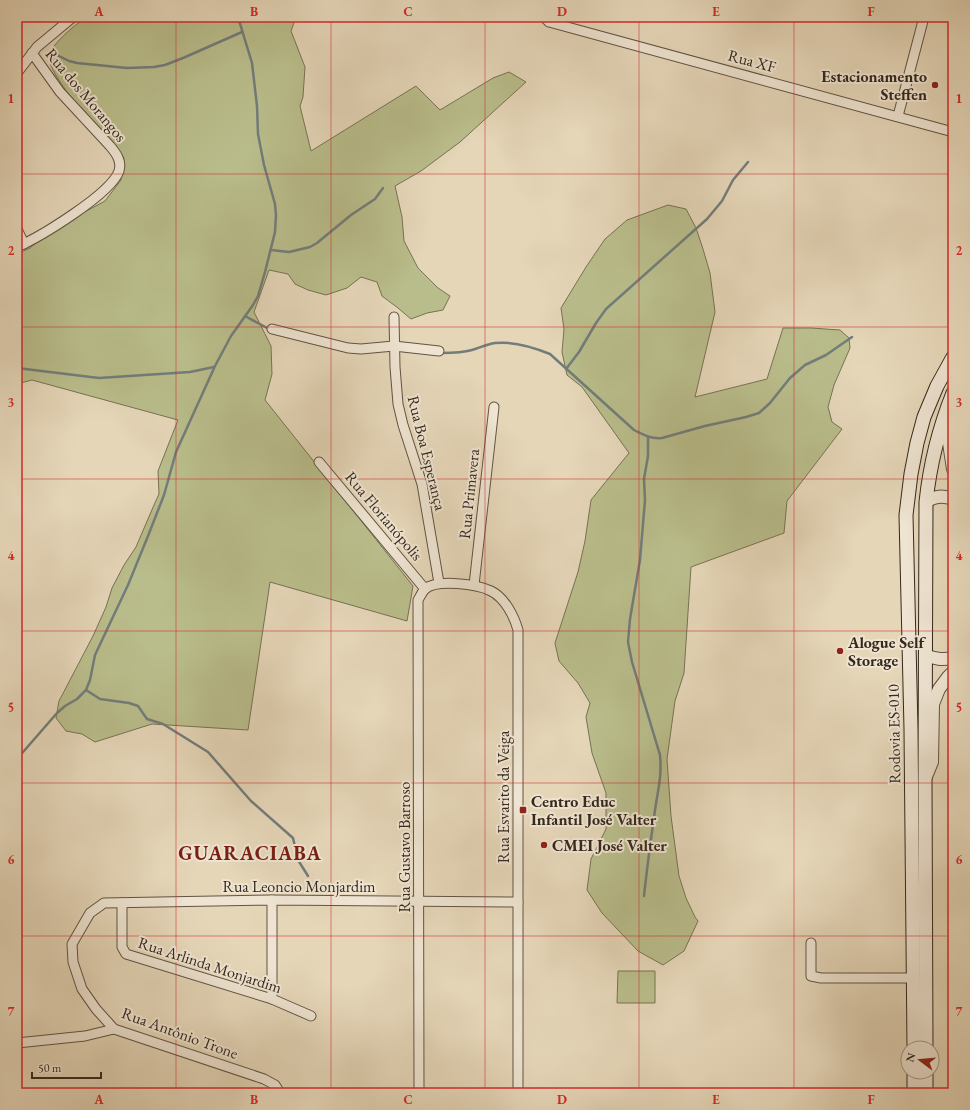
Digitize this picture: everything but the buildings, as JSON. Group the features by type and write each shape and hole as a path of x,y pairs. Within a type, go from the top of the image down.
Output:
{"main road":[{"name":"Rodovia ES-010","path":"914,1040 909,632 906,515 916,443 924,417 937,386 953,357"},
{"name":"Rodovia ES-010","path":"926,1040 926,502 929,476 937,438 953,393"},
{"path":"906,515 926,502"},
{"path":"909,632 916,646 926,655"},
{"path":"914,1080 914,1093"},
{"path":"926,1080 926,1093"}],"street":[{"path":"17,73 32,53 45,40 73,17"},
{"name":"Rua XF","path":"544,17 549,22 953,132"},
{"path":"898,116 924,17"},
{"name":"Rua dos Morangos","path":"21,245 85,207 108,186 119,171 120,164 116,154 110,146 60,92 32,53"},
{"path":"17,229 21,245"},
{"name":"Rua Boa Esperança","path":"394,317 395,378 398,404 403,425 422,484 439,583"},
{"path":"272,329 348,348 394,346 439,351"},
{"name":"Rua Primavera","path":"474,585 494,407"},
{"path":"953,412 949,443 953,469"},
{"name":"Rua Florianópolis","path":"319,462 425,589"},
{"path":"926,502 932,498 940,496 953,499"},
{"name":"Rua Esvarito da Veiga","path":"425,589 439,583 474,585 490,591 499,597 510,611 515,619 518,630 518,1093"},
{"name":"Rua Gustavo Barroso","path":"419,1093 418,600 425,589"},
{"path":"926,655 941,660 953,658"},
{"path":"925,780 932,762 933,704 939,689 953,672"},
{"path":"272,900 272,999"},
{"name":"Rua Leoncio Monjardim","path":"104,903 272,900 518,902"},
{"name":"Rua Antônio Trone","path":"104,903 90,913 72,944 73,962 82,989 114,1029 264,1079 276,1085 280,1093"},
{"name":"Rua Arlinda Monjardim","path":"122,903 122,947 126,954 272,999 311,1016"},
{"path":"811,943 812,976 821,978 913,978"},
{"path":"17,1043 85,1036 114,1029"}],"green space":[{"path":"91,17 296,17 291,31 305,67 303,97 300,106 311,151 416,86 440,110 493,78 509,72 526,82 460,142 421,171 395,186 402,217 404,241 418,268 438,288 450,296 443,310 427,313 411,319 382,296 377,282 361,277 347,288 326,295 308,290 295,284 288,274 269,270 254,312 271,346 272,374 265,400 413,586 407,621 270,582 248,730 152,724 95,742 82,734 66,731 56,718 59,701 93,636 106,607 112,588 124,565 136,547 159,494 158,471 178,420 32,380 17,384 17,254 30,248 53,229 105,201 121,180 124,158 79,108 57,77 50,64 49,55 58,42 76,24"},
{"path":"668,205 686,209 696,228 710,273 715,312 695,397 767,379 783,328 840,330 849,338 850,348 834,385 828,407 832,422 842,429 787,501 784,533 691,567 684,673 675,701 667,759 671,816 679,876 686,898 698,921 684,951 663,965 638,951 602,913 587,890 591,859 606,829 606,793 592,753 586,717 590,703 578,683 559,661 555,643 578,572 585,541 591,500 629,453 582,387 567,375 562,352 564,329 561,308 605,239 627,220"},
{"path":"618,971 655,971 655,1003 617,1003"}],"waterway":[{"path":"17,759 57,713 77,699 86,690 90,680 95,655 128,585 164,495 176,452 215,366 231,336 258,296 275,232 276,215 275,204 264,165 258,134 257,106 252,63 238,17"},
{"path":"55,54 77,63 127,68 154,67 165,65 183,58 242,32"},
{"path":"566,369 579,352 606,309 707,219 722,201 733,180 748,162"},
{"path":"271,250 289,252 310,247 351,215 375,199 383,188"},
{"path":"245,316 269,329"},
{"path":"441,353 464,352 492,344 502,343 523,345 544,351 550,354 634,430 644,435 662,438 759,413 770,403 790,378 805,365 826,355 852,337"},
{"path":"17,368 99,378 190,372 214,367"},
{"path":"644,896 659,783 660,755 632,662 628,642 630,619 640,560 645,500 644,479 648,456 648,437"},
{"path":"86,690 100,699 129,703 138,706 147,719 163,724 208,752 251,801 293,838 298,860 308,876"}],"place":[{"name":"Estacionamento Steffen","path":"935,85"},
{"name":"Alogue Self Storage","path":"840,651"},
{"name":"Centro Educ Infantil José Valter","path":"523,810"},
{"name":"CMEI José Valter","path":"544,845"}],"district":[{"name":"GUARACIABA","path":"250,853"}]}
